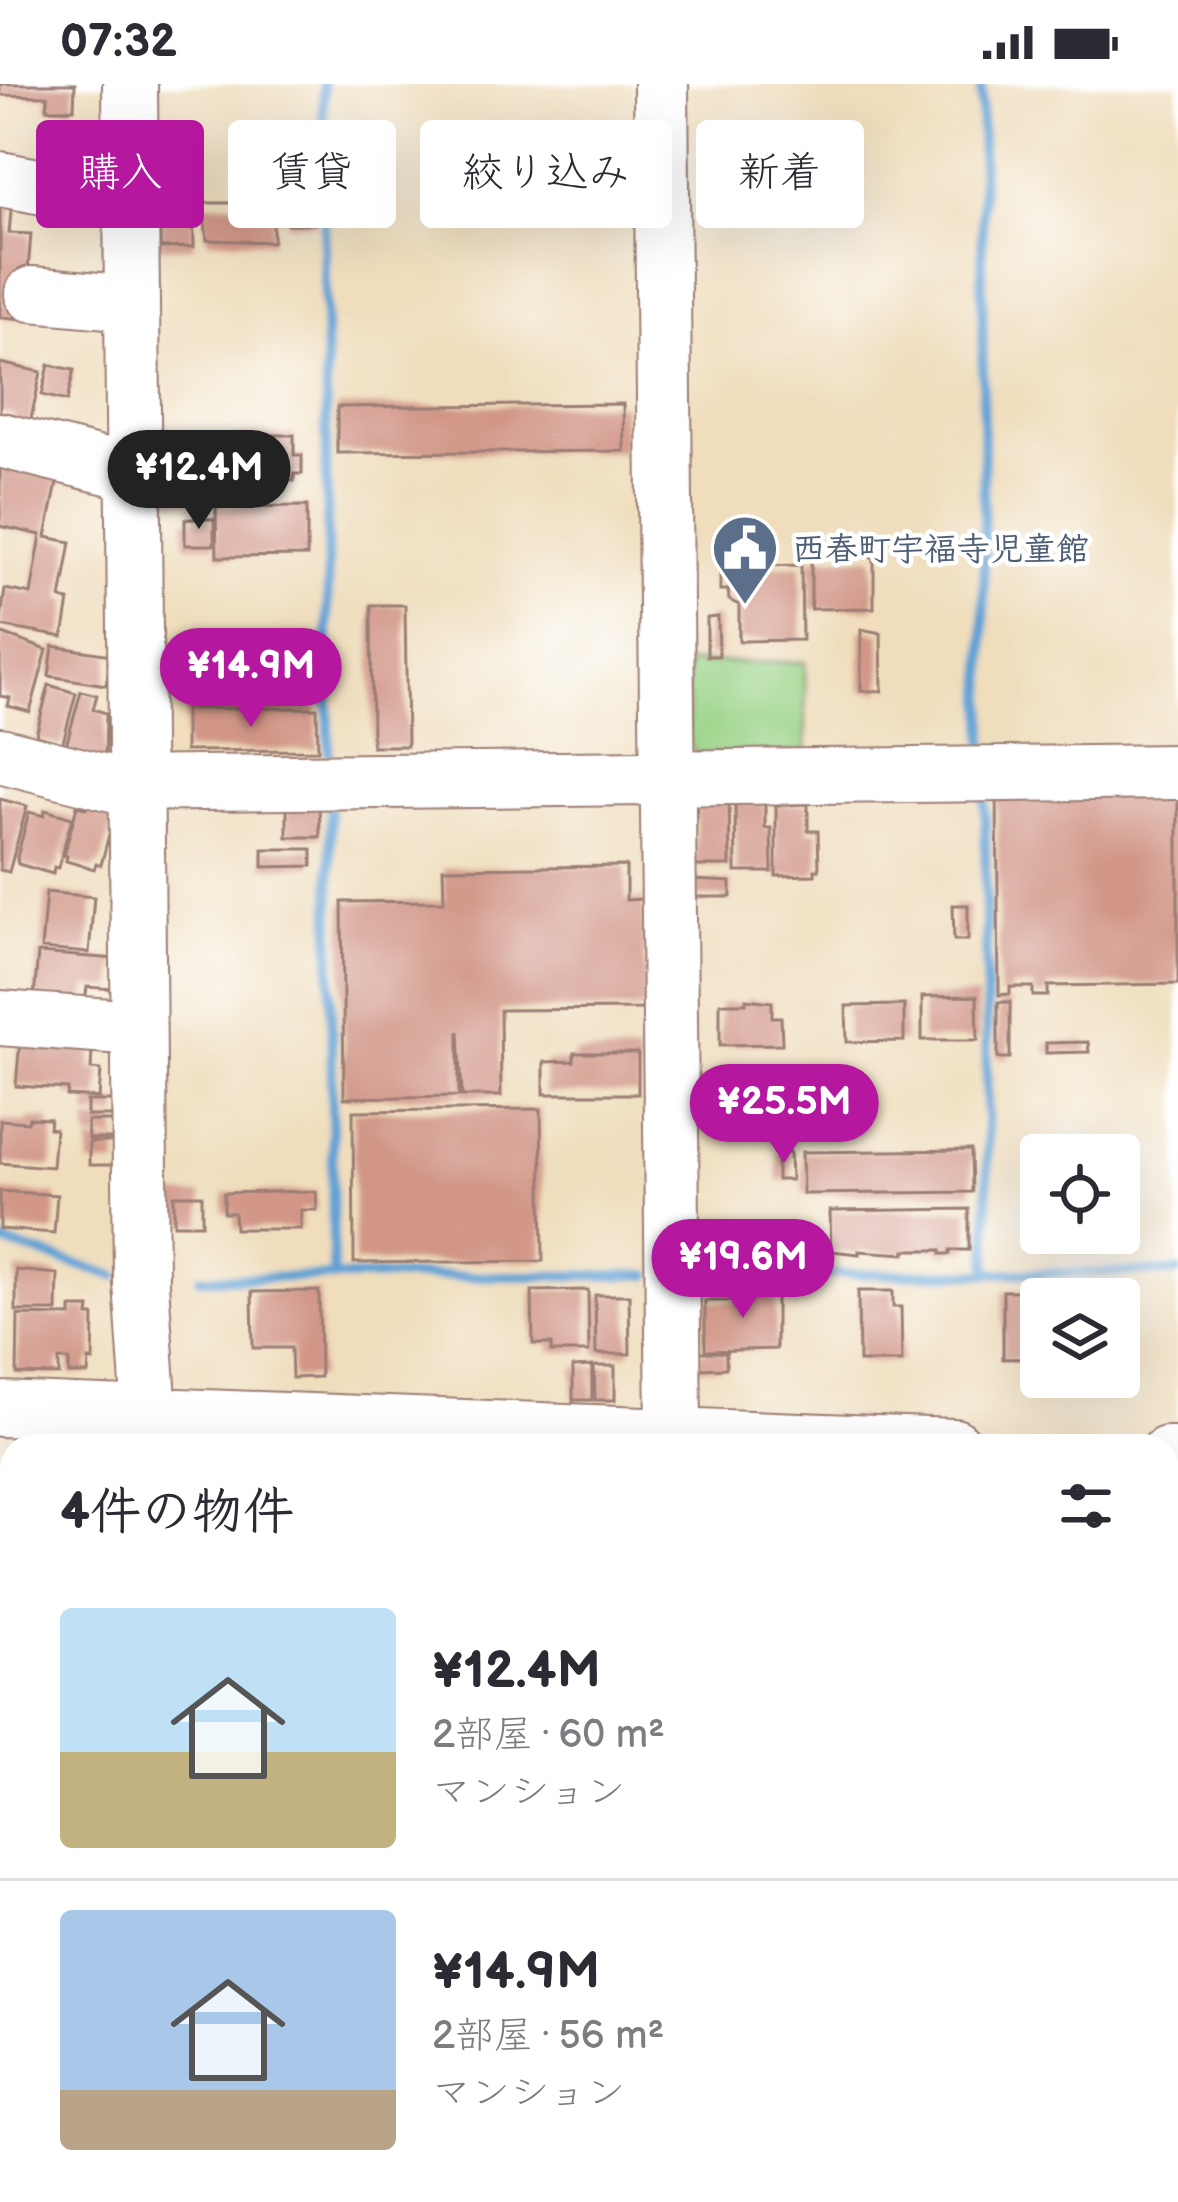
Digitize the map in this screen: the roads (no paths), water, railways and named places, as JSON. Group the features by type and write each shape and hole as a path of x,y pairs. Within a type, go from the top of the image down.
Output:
{"street":[{"path":"130,84 130,120"},
{"path":"661,84 674,1434"},
{"path":"0,178 36,185"},
{"path":"130,228 141,1283 154,1431"},
{"path":"32,294 131,303"},
{"path":"0,440 133,473"},
{"path":"0,755 112,784 1178,772"},
{"path":"0,1018 136,1028"},
{"path":"0,1409 154,1431 544,1434"}],"waterway":[{"path":"323,84 329,752"},
{"path":"981,84 985,747"},
{"path":"985,802 988,1274"},
{"path":"330,810 333,1278"},
{"path":"0,1242 116,1276"},
{"path":"694,1275 1178,1272"},
{"path":"200,1278 649,1275"}],"place":[{"name":"西春町宇福寺児童館","path":"745,607"}]}
